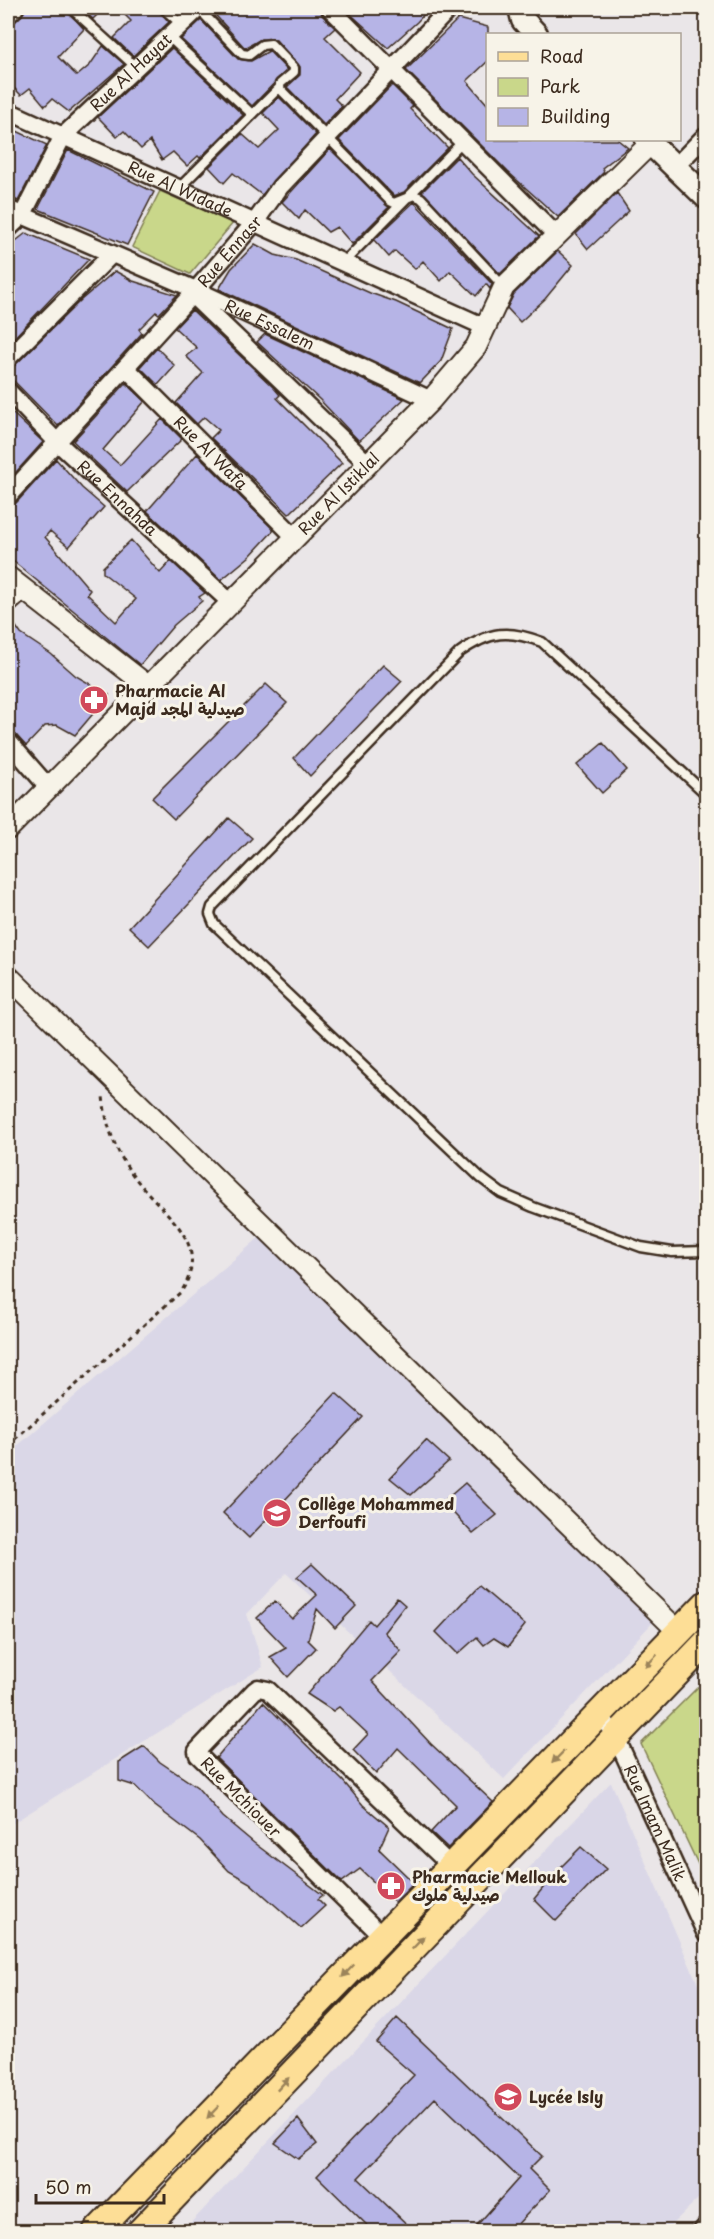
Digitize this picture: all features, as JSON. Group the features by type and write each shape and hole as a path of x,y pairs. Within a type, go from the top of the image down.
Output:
{"main road":[{"path":"520,8 524,20 535,33"},
{"path":"649,141 705,191"},
{"path":"96,2232 706,1604"},
{"path":"140,2232 706,1642"},
{"path":"291,2031 313,2051"}],"street":[{"path":"8,15 15,8"},
{"name":"Rue Al Hayat","path":"63,136 198,8"},
{"path":"330,8 556,235"},
{"name":"Rue Ennasr","path":"8,496 194,292 255,222 280,187 445,9"},
{"name":"Rue Al Widade","path":"8,111 180,187 484,327"},
{"path":"676,166 706,135"},
{"path":"8,229 15,212 63,136"},
{"name":"Rue Al Istiklal","path":"8,830 431,400 476,346 504,287 649,141"},
{"name":"Rue Essalem","path":"15,212 431,400"},
{"path":"8,358 112,254"},
{"path":"194,292 367,464"},
{"name":"Rue Al Wafa","path":"126,369 296,538"},
{"name":"Rue Ennahda","path":"8,391 57,442 231,603"},
{"path":"8,577 149,687"},
{"path":"8,604 24,590"},
{"path":"8,741 49,788"},
{"path":"8,976 679,1632"},
{"name":"Rue Mchiouer","path":"382,1936 198,1755 197,1751 254,1691 263,1688 268,1690 450,1866"},
{"name":"Rue Imam Malik","path":"599,1714 615,1735 706,1934"},
{"path":"700,2232 706,2226"}],"lane":[{"path":"71,8 137,68"},
{"path":"163,8 181,24"},
{"path":"180,187 294,70 271,44 262,45 249,55 242,54 198,8"},
{"path":"169,37 252,114"},
{"path":"279,87 390,201 394,203 411,195 421,198 504,287"},
{"path":"344,263 462,141"},
{"path":"706,794 542,642 521,634 499,633 478,639 460,652 240,877 212,907 210,914 214,924 252,962 481,1178 501,1193 641,1247 672,1252 706,1251"}],"path":[{"path":"8,1445 181,1292 190,1278 192,1255 175,1220 139,1183 116,1146 105,1121 101,1067"}],"shaded area":[{"name":"Collège Mohammed Derfoufi","path":"260,1237 656,1619 504,1779 286,1573 247,1614 263,1667 8,1826 8,1454"},
{"name":"Lycée Isly","path":"611,1782 706,2003 706,2191 665,2231 182,2232"}],"green space":[{"path":"160,191 233,223 190,274 132,247"},
{"path":"706,1679 706,1881 641,1744"}],"building":[{"path":"26,8 65,8 84,29 58,57 77,76 90,65 103,46 124,64 69,112 52,99 45,106 30,88 21,95 8,82 8,28"},
{"path":"80,8 104,8 93,19"},
{"path":"118,8 157,8 169,22 133,56 114,38 131,21"},
{"path":"209,8 320,8 322,15 335,28 325,37 360,72 335,99 342,106 324,125 287,87 300,75 300,67 276,40 261,39 245,48"},
{"path":"344,8 430,8 388,48"},
{"path":"458,19 488,27 486,63 467,81 486,103 486,141 619,141 628,148 602,168 604,172 558,217 508,172 406,70"},
{"path":"201,20 238,59 251,61 269,51 287,70 252,106 181,39"},
{"path":"172,48 243,115 200,158 198,156 187,166 173,152 162,160 150,141 141,149 124,131 117,137 98,117"},
{"path":"392,85 413,106 410,109 448,148 404,192 394,196 339,140"},
{"path":"279,97 316,134 262,195 233,173 224,183 209,167 242,134 259,149 279,130 263,113"},
{"path":"8,127 47,145 18,201 8,196"},
{"path":"330,149 389,207 352,244 337,227 328,232 305,210 299,219 282,202"},
{"path":"68,150 154,192 127,245 38,209"},
{"path":"457,157 472,174 539,236 500,274 422,192"},
{"path":"617,193 629,211 588,249 576,234"},
{"path":"414,202 492,284 490,289 486,284 476,296 450,271 441,281 423,261 415,269 395,251 389,257 374,240"},
{"path":"26,233 89,259 8,344 8,247"},
{"path":"255,244 275,255 296,260 396,302 453,329 441,361 420,383 219,289 231,269"},
{"path":"558,251 573,265 545,299 520,322 507,308 514,294"},
{"path":"115,271 133,281 177,295 159,314 156,312 139,329 142,333 58,426 8,375 8,368 15,365 81,300"},
{"path":"192,310 274,388 280,395 277,398 342,463 289,514 211,438 219,430 204,417 197,424 176,403 203,373 186,356 197,348 175,328"},
{"path":"265,334 404,399 359,441 320,400 257,342"},
{"path":"157,348 175,366 158,385 140,367"},
{"path":"126,383 145,401 103,450 120,465 162,419 182,439 127,492 73,441"},
{"path":"8,409 43,442 8,481"},
{"path":"197,454 274,530 250,556 221,580 147,511"},
{"path":"56,459 82,488 104,507 69,547 50,531 45,537 90,590 87,594 116,622 136,599 103,573 103,567 131,540 160,573 171,561 205,593 199,597 202,601 174,625 140,665 8,557 8,506 16,503"},
{"path":"8,615 21,634 51,654 76,676 109,695 75,735 57,725 45,726 26,746 15,734 8,731"},
{"path":"383,665 402,681 310,776 294,758"},
{"path":"266,684 287,703 174,819 152,798"},
{"path":"603,743 627,770 602,793 577,765"},
{"path":"229,818 252,838 149,946 129,927"},
{"path":"336,1393 363,1417 249,1538 223,1513"},
{"path":"426,1440 449,1461 411,1495 390,1478"},
{"path":"465,1483 497,1515 473,1534 443,1502"},
{"path":"312,1564 356,1606 335,1628 317,1609 308,1640 316,1648 288,1677 270,1657 286,1648 257,1618 275,1601 292,1619 317,1595 297,1577"},
{"path":"479,1586 525,1625 508,1647 494,1638 484,1645 477,1637 458,1654 436,1632"},
{"path":"397,1598 405,1605 384,1632 401,1651 372,1681 431,1744 493,1802 448,1848 431,1832 456,1805 398,1748 376,1774 353,1750 368,1734 339,1707 333,1711 307,1694 369,1620 374,1625"},
{"path":"263,1702 343,1781 363,1805 389,1827 379,1849 414,1883 395,1902 360,1869 342,1882 216,1758"},
{"path":"144,1746 160,1762 197,1787 223,1817 254,1843 323,1895 318,1899 325,1906 301,1928 250,1883 229,1871 200,1840 155,1806 135,1786 119,1781 119,1762"},
{"path":"581,1847 606,1869 556,1921 534,1899"},
{"path":"397,2018 542,2156 529,2169 550,2190 510,2232 471,2232 519,2178 435,2098 358,2178 415,2232 374,2232 317,2176 414,2075 376,2042"},
{"path":"298,2119 317,2144 298,2159 275,2143"}],"place":[{"name":"Pharmacie Al Majd صيدلية المجد","path":"94,700"},
{"name":"Collège Mohammed Derfoufi","path":"277,1513"},
{"name":"Pharmacie Mellouk صيدلية ملوك","path":"391,1886"},
{"name":"Lycée Isly","path":"508,2097"}]}
